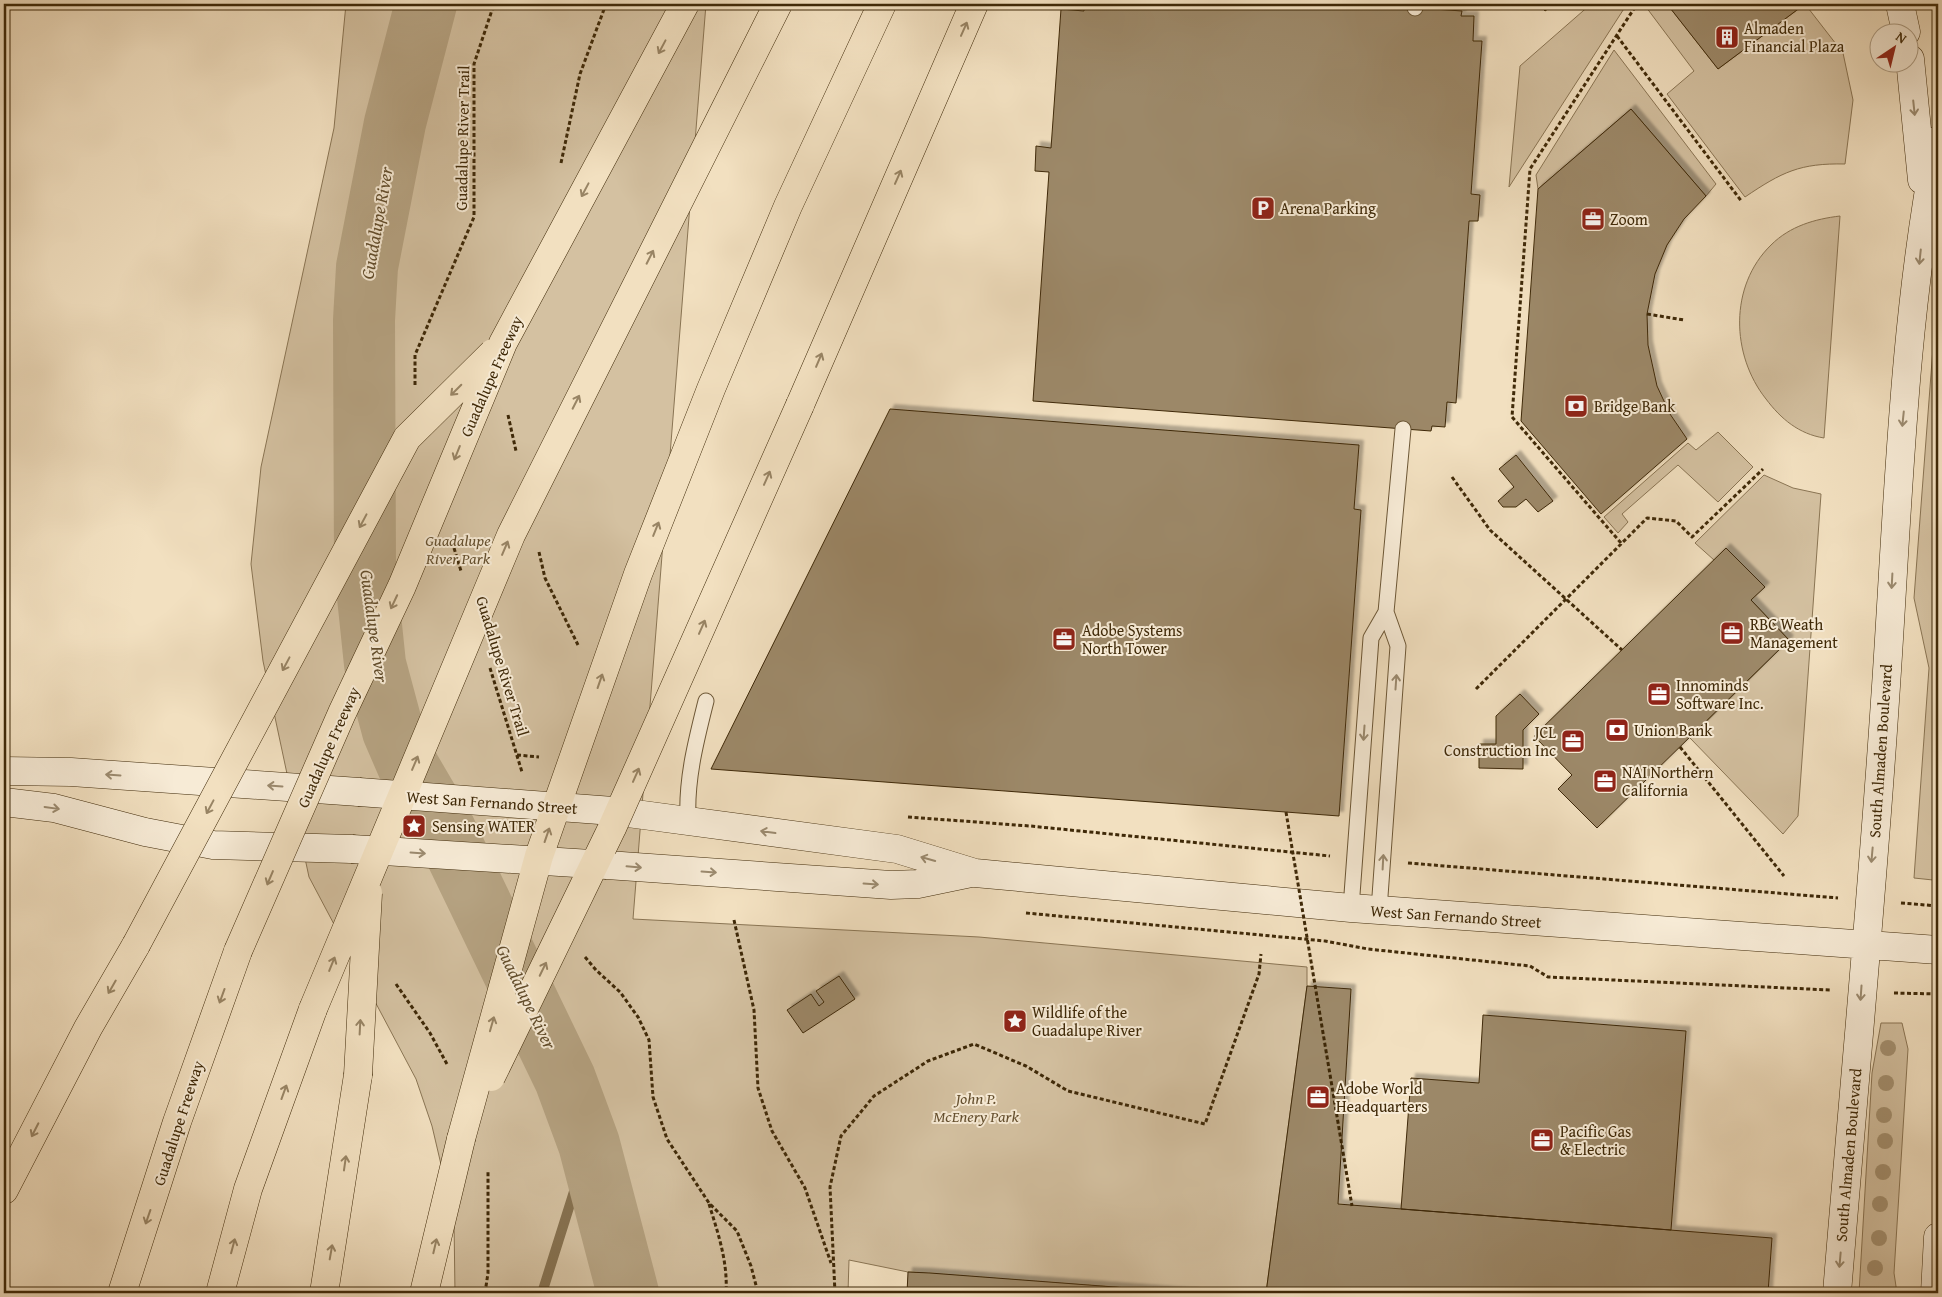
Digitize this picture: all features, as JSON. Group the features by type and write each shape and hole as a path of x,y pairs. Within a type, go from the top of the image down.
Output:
{"highway":[{"name":"Guadalupe Freeway","path":"122,1293 177,1122 238,950 342,713 402,586 503,343 685,4"},
{"path":"220,1293 248,1189 313,1010 369,872 511,536 778,4"},
{"path":"424,1293 461,1139 539,856 638,574 711,389 780,225 882,4"},
{"path":"461,1139 612,828 800,404 974,4"},
{"path":"4,1190 88,1028 136,944 407,438 503,343"},
{"path":"324,1293 358,1075 369,872"}],"main road":[{"path":"1900,4 1904,22"},
{"name":"South Almaden Boulevard","path":"1911,72 1924,209"},
{"name":"South Almaden Boulevard","path":"1837,1293 1885,702 1899,467 1924,209 1938,140"},
{"name":"West San Fernando Street","path":"4,771 71,772 613,811 897,849 975,872 1351,908 1938,950"},
{"name":"West San Fernando Street","path":"4,802 54,808 145,832 213,845 352,849 892,885 918,884 975,872"},
{"path":"1935,1293 1938,1237"}],"lane":[{"path":"1351,908 1371,638 1386,612 1403,429"},
{"path":"1379,910 1398,646 1386,612"},
{"path":"688,820 692,759 706,702"},
{"path":"1365,713 1393,715"}],"path":[{"name":"Guadalupe River Trail","path":"416,390 415,355 474,217 474,64 494,4"},
{"path":"1621,544 1512,418 1530,170 1637,4"},
{"path":"1616,36 1742,202"},
{"path":"1647,314 1684,320"},
{"path":"1476,690 1647,518 1676,521 1692,537 1763,469"},
{"path":"1452,477 1490,530 1622,650"},
{"path":"451,539 462,576"},
{"name":"Guadalupe River Trail","path":"488,661 523,774"},
{"path":"1680,747 1784,876"},
{"path":"1286,812 1352,1206"},
{"path":"901,816 1030,826 1355,858"},
{"path":"1383,861 1938,906"},
{"path":"1025,912 1325,941 1368,949 1530,966 1548,977 1938,994"},
{"path":"734,920 754,1010 758,1088 772,1131 805,1188 832,1266"},
{"path":"580,950 596,970 620,992 638,1017 649,1040 653,1097 667,1139 709,1203 737,1231 751,1266 758,1293"},
{"path":"835,1293 832,1266 830,1187 841,1136 874,1096 928,1061 974,1044 1026,1066 1068,1091 1205,1124 1259,974 1261,954"},
{"path":"392,978 430,1033 452,1074"},
{"path":"485,1163 488,1172 488,1264 485,1293"},
{"path":"709,1203 722,1246 727,1281 726,1293"}],"green space":[{"name":"Guadalupe River Park","path":"346,4 706,4 633,919 979,937 1307,967 1307,986 1266,1293 1194,1293 908,1272 849,1260 848,1293 455,1293 454,1220 432,1126 416,1079 309,877 263,661 251,564 261,467 334,128"},
{"path":"1591,4 1627,4 1509,187 1520,66"},
{"path":"1651,4 1667,4 1718,69 1805,4 1843,53 1853,100 1845,164 1803,167 1781,175 1745,197 1667,94 1694,71 1646,7"},
{"path":"1614,50 1716,184 1706,196 1631,109 1538,189 1536,175"},
{"path":"1840,216 1824,438 1806,433 1791,424 1766,399 1754,381 1746,362 1741,342 1740,321 1742,300 1748,280 1757,262 1771,245 1778,238 1803,224"},
{"path":"1938,282 1938,812 1933,880 1914,878 1929,668 1914,598"},
{"path":"1718,432 1753,467 1718,502 1678,465 1622,514 1628,522 1618,533 1604,517 1688,443 1696,450"},
{"path":"1764,475 1793,488 1821,494 1798,816 1783,834 1690,738 1789,640 1751,600 1764,587 1714,560 1695,543"},
{"path":"1881,1023 1902,1023 1908,1049 1894,1273 1897,1293 1859,1293 1872,1073"}],"building":[{"name":"Arena Parking","path":"1084,4 1364,4 1462,11 1461,16 1474,16 1473,41 1482,41 1471,194 1480,195 1478,221 1469,221 1456,403 1447,402 1445,427 1432,426 1431,431 1033,401 1049,172 1035,171 1036,146 1051,148 1061,9 1084,11"},
{"path":"1540,4 1555,4 1545,11"},
{"name":"Almaden Financial Plaza","path":"1667,4 1805,4 1718,69"},
{"path":"1631,109 1706,196 1684,219 1667,245 1655,274 1647,314 1648,345 1657,386 1670,414 1687,439 1601,514 1521,421 1538,189"},
{"name":"Adobe Systems North Tower","path":"890,409 1359,445 1354,509 1361,510 1339,816 711,769"},
{"path":"1516,455 1553,501 1538,512 1526,499 1516,507 1503,507 1498,501 1514,487 1499,469"},
{"path":"1726,548 1765,587 1751,600 1789,640 1597,828 1558,789 1572,775 1534,736"},
{"path":"1520,694 1539,714 1523,730 1523,769 1479,768 1479,744 1496,744 1496,716"},
{"path":"839,976 855,999 803,1033 787,1010 811,994 819,1006 824,1002 816,991"},
{"name":"Adobe World Headquarters","path":"1307,986 1351,989 1338,1204 1772,1238 1768,1293 1266,1293"},
{"name":"Pacific Gas & Electric","path":"1483,1015 1686,1031 1671,1230 1401,1209 1411,1078 1479,1083"},
{"path":"908,1272 930,1273 1194,1293 907,1293"}],"waterway":[{"name":"Guadalupe River","path":"426,4 395,123 367,267 364,320 365,568 375,664 393,731 409,768 443,826 565,1079 589,1144 628,1293"},
{"path":"542,1293 589,1144"}],"place":[{"name":"Almaden Financial Plaza","path":"1727,37"},
{"name":"Arena Parking","path":"1263,208"},
{"name":"Zoom","path":"1593,219"},
{"name":"Bridge Bank","path":"1576,406"},
{"name":"RBC Weath Management","path":"1732,633"},
{"name":"Adobe Systems North Tower","path":"1064,639"},
{"name":"Innominds Software Inc.","path":"1659,694"},
{"name":"Union Bank","path":"1617,730"},
{"name":"JCL Construction Inc","path":"1573,741"},
{"name":"NAI Northern California","path":"1605,781"},
{"name":"Sensing WATER","path":"414,826"},
{"name":"Wildlife of the Guadalupe River","path":"1015,1021"},
{"name":"Adobe World Headquarters","path":"1318,1097"},
{"name":"Pacific Gas & Electric","path":"1542,1140"}],"park label":[{"name":"John P. McEnery Park","path":"976,1107"}]}
